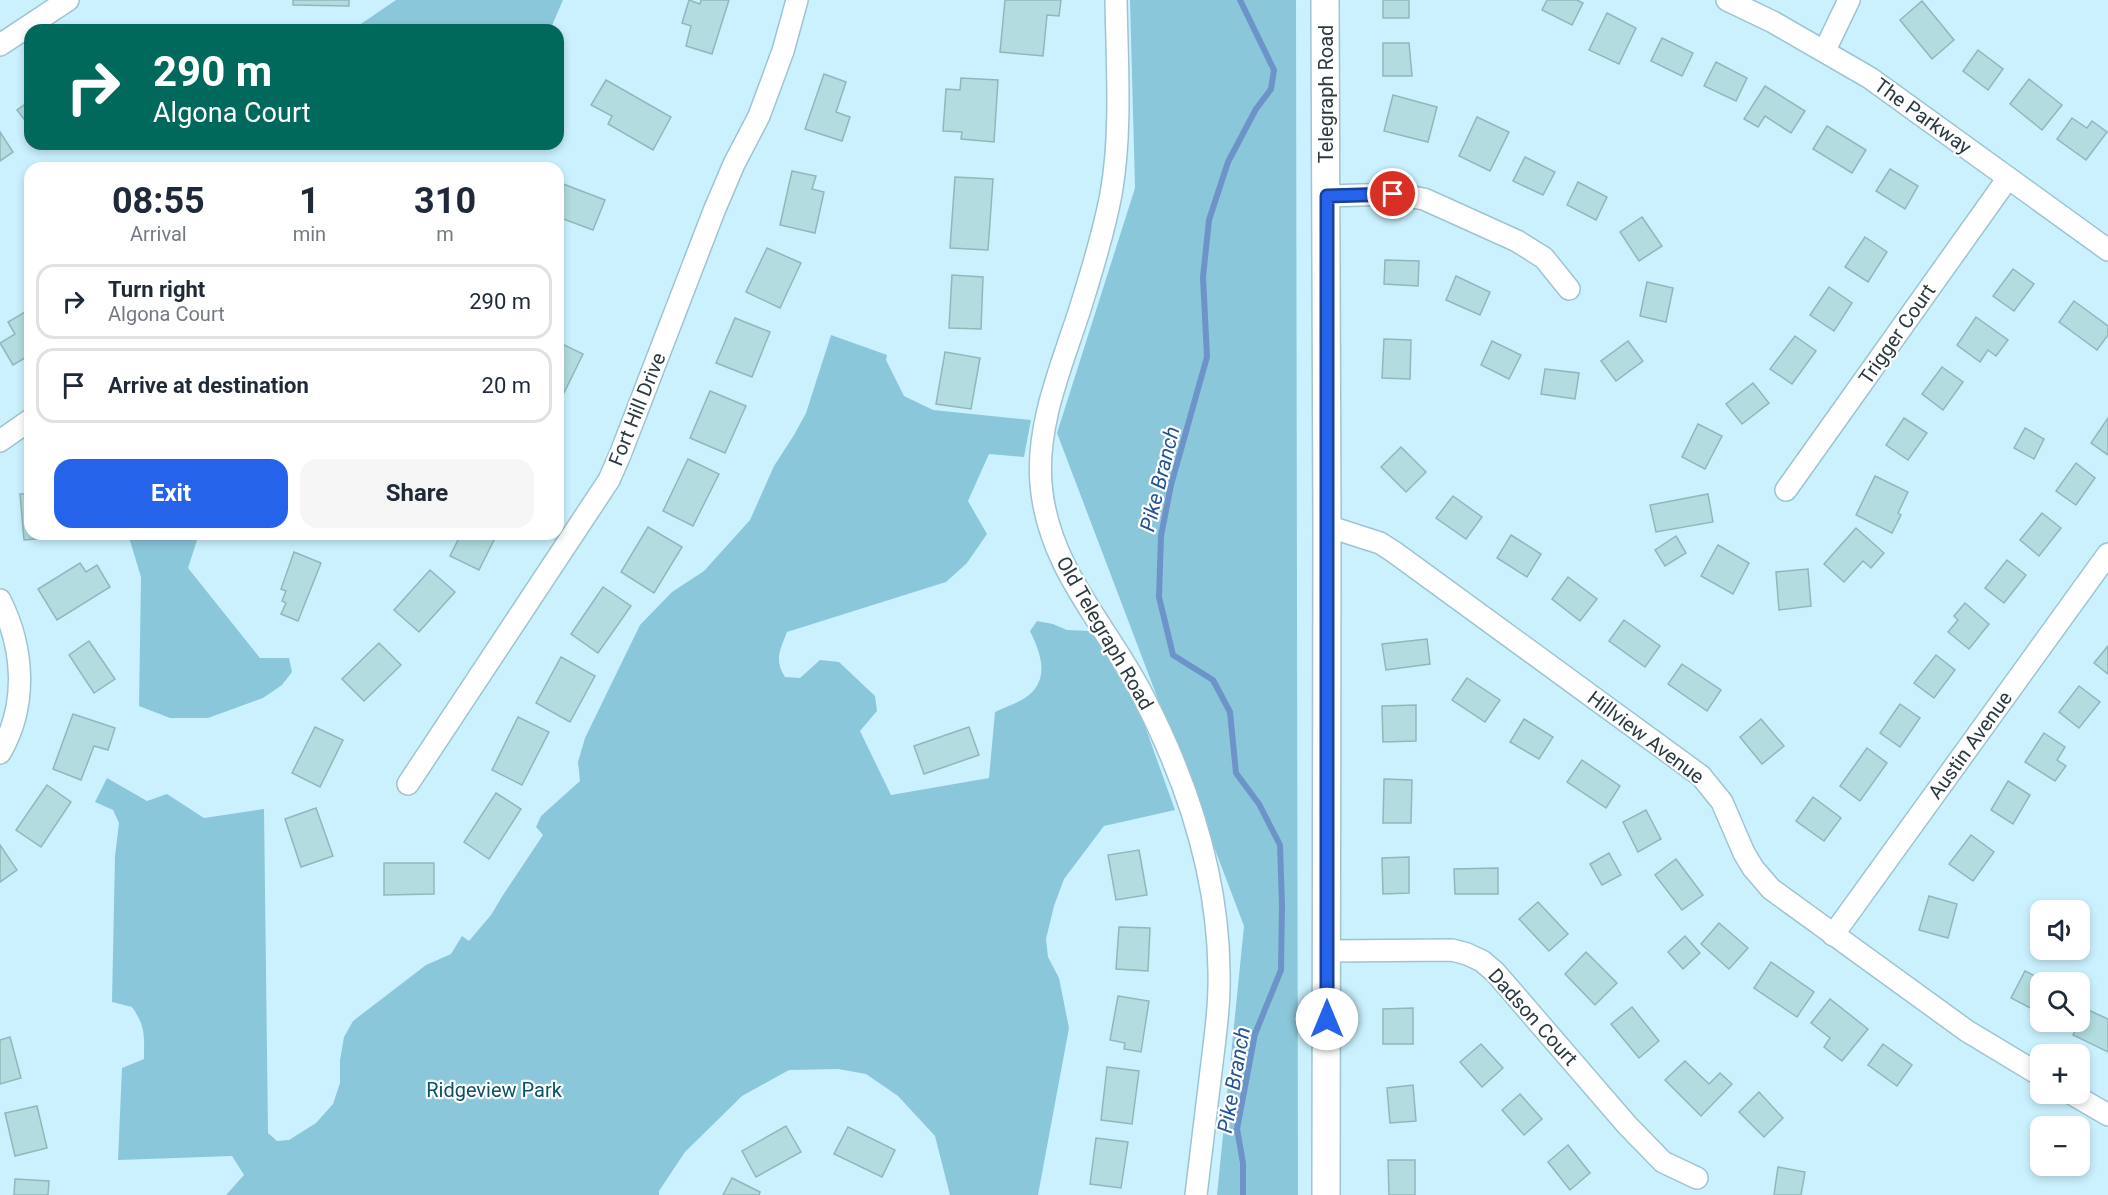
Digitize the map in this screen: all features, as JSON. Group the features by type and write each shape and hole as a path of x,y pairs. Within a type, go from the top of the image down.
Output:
{"main road":[{"name":"Telegraph Road","path":"1325,0 1328,526 1326,1195"}],"street":[{"path":"32,24 68,0"},
{"name":"Fort Hill Drive","path":"408,784 609,480 621,455 714,211 734,164 759,116 783,51 797,0"},
{"name":"Old Telegraph Road","path":"1116,0 1116,125 1111,193 1081,306 1051,398 1040,454 1041,485 1045,510 1060,558 1084,602 1120,656 1160,729 1190,808 1206,860 1218,931 1220,973 1217,1018 1196,1195"},
{"name":"The Parkway","path":"1727,0 1825,50 1870,78 2108,250"},
{"path":"1825,50 1849,0"},
{"path":"0,45 24,29"},
{"name":"Trigger Court","path":"1786,490 2008,178"},
{"path":"1327,196 1393,194 1424,200 1526,247 1544,258 1569,289"},
{"path":"0,441 24,424"},
{"name":"Hillview Avenue","path":"1328,526 1380,543 1394,552 1701,776 1722,802 1753,868 1781,897 1967,1031 2030,1069"},
{"name":"Austin Avenue","path":"1833,935 2108,554"},
{"path":"0,600 15,639 20,665 20,689 11,731 0,753"},
{"name":"Dadson Court","path":"1328,951 1452,950 1482,961 1495,972 1627,1125 1656,1155 1674,1168 1697,1178"},
{"path":"2089,1104 2108,1115"}],"green space":[{"path":"396,0 563,0 553,24 361,24"},
{"path":"1130,0 1296,0 1298,1195 1217,1195 1244,926 1057,433 1135,188"},
{"name":"Ridgeview Park","path":"831,335 887,355 886,360 904,396 933,410 1031,420 1024,457 989,454 968,501 987,534 967,563 946,582 787,632 779,660 785,677 800,678 820,660 839,662 875,696 877,711 860,731 891,795 989,778 995,712 1025,698 1033,691 1041,675 1038,649 1030,631 1037,621 1067,630 1091,631 1132,690 1175,810 1104,826 1064,879 1054,906 1046,939 1048,957 1059,978 1069,1028 1038,1195 950,1195 935,1136 898,1096 866,1074 838,1069 789,1070 742,1096 685,1152 659,1191 659,1195 226,1195 244,1175 232,1156 118,1160 122,1068 144,1059 144,1044 142,1026 132,1007 112,1002 115,856 119,823 113,810 95,802 107,778 147,801 167,794 204,818 264,809 268,1133 277,1141 289,1140 316,1123 333,1104 340,1083 340,1060 344,1037 353,1021 426,965 451,954 462,936 469,941 491,915 543,835 536,827 541,816 580,781 578,762 585,738 640,625 672,592 704,571 750,520 774,466 806,413"},
{"path":"130,540 197,540 188,568 260,658 289,658 292,672 282,685 263,698 208,718 170,718 139,706 141,577"}],"building":[{"path":"293,0 349,0 349,6 293,5"},
{"path":"689,0 700,4 701,0 729,0 712,54 686,46 691,26 682,23"},
{"path":"1005,0 1061,0 1059,16 1047,15 1043,56 1000,52"},
{"path":"1383,0 1409,0 1409,18 1383,18"},
{"path":"1547,0 1577,0 1583,3 1572,25 1542,10"},
{"path":"1922,1 1954,40 1932,59 1900,20"},
{"path":"1607,13 1636,28 1619,64 1589,50"},
{"path":"1662,38 1693,53 1682,76 1651,61"},
{"path":"1383,43 1409,43 1412,76 1383,76"},
{"path":"1978,50 2003,69 1988,90 1963,71"},
{"path":"1716,62 1747,78 1736,101 1704,86"},
{"path":"824,74 846,82 836,112 850,117 842,141 805,129"},
{"path":"961,78 998,80 994,142 961,139 962,132 943,131 946,89 960,90"},
{"path":"2029,79 2062,105 2042,130 2010,104"},
{"path":"606,80 671,117 653,150 608,124 612,116 591,105"},
{"path":"1765,86 1805,111 1791,133 1765,116 1758,127 1744,119"},
{"path":"1393,95 1437,107 1428,142 1384,131"},
{"path":"24,105 24,119 17,110"},
{"path":"1477,117 1509,132 1490,171 1459,156"},
{"path":"2072,118 2087,128 2092,121 2107,132 2086,160 2057,139"},
{"path":"1827,126 1866,150 1852,173 1813,149"},
{"path":"0,132 13,152 0,161"},
{"path":"1525,157 1555,172 1543,195 1513,181"},
{"path":"1890,169 1918,186 1905,209 1876,191"},
{"path":"792,171 816,176 812,189 824,192 815,233 780,225"},
{"path":"955,177 993,179 988,250 950,248"},
{"path":"1578,182 1607,197 1596,220 1567,205"},
{"path":"564,184 605,200 593,230 564,219"},
{"path":"1642,217 1662,246 1639,261 1620,232"},
{"path":"1865,237 1887,252 1868,282 1845,267"},
{"path":"767,248 801,263 780,308 746,292"},
{"path":"1385,260 1419,261 1418,286 1384,284"},
{"path":"2013,269 2034,284 2014,311 1993,296"},
{"path":"952,275 983,277 981,329 949,328"},
{"path":"1456,276 1490,292 1480,315 1446,300"},
{"path":"1647,282 1673,288 1666,322 1640,316"},
{"path":"1829,287 1852,303 1834,331 1810,315"},
{"path":"2074,301 2108,326 2108,335 2097,350 2059,322"},
{"path":"24,313 24,359 13,365 0,343 15,334 8,322"},
{"path":"1976,317 2008,340 1996,356 1988,350 1980,362 1957,345"},
{"path":"735,318 770,332 752,377 716,363"},
{"path":"1795,336 1816,351 1792,384 1770,369"},
{"path":"1384,339 1411,340 1410,379 1382,378"},
{"path":"1492,341 1521,355 1509,379 1481,365"},
{"path":"1628,341 1643,361 1616,381 1601,361"},
{"path":"564,345 583,354 564,393"},
{"path":"945,352 980,358 971,409 936,404"},
{"path":"1942,367 1963,382 1943,410 1922,394"},
{"path":"1545,369 1579,373 1575,399 1541,394"},
{"path":"1753,383 1769,403 1742,424 1726,404"},
{"path":"710,391 746,406 725,453 690,438"},
{"path":"1904,418 1927,433 1908,460 1886,445"},
{"path":"2108,418 2108,455 2091,443"},
{"path":"1698,424 1722,436 1705,469 1682,457"},
{"path":"2025,428 2044,439 2034,459 2014,448"},
{"path":"1401,447 1426,472 1406,492 1381,467"},
{"path":"688,459 719,474 693,526 663,511"},
{"path":"2076,463 2095,478 2076,505 2056,491"},
{"path":"1875,476 1908,492 1898,513 1901,515 1892,533 1856,515"},
{"path":"20,494 24,494 24,540"},
{"path":"1708,494 1713,522 1656,532 1650,505"},
{"path":"1453,496 1482,517 1466,539 1436,518"},
{"path":"2042,513 2061,528 2039,556 2020,540"},
{"path":"648,527 682,547 654,593 621,572"},
{"path":"1856,528 1884,553 1871,568 1863,561 1844,582 1824,564"},
{"path":"1511,535 1541,554 1527,577 1497,558"},
{"path":"1676,536 1686,553 1665,566 1655,550"},
{"path":"458,540 494,540 479,570 450,556"},
{"path":"1718,545 1749,563 1733,594 1701,576"},
{"path":"294,552 321,563 298,621 281,614 286,603 282,601 286,591 281,589"},
{"path":"2007,560 2026,575 2004,603 1985,588"},
{"path":"80,563 86,572 97,565 110,587 57,620 38,589"},
{"path":"1808,569 1811,606 1779,610 1776,572"},
{"path":"430,570 455,592 419,632 394,610"},
{"path":"1568,577 1597,599 1580,621 1552,599"},
{"path":"603,587 631,606 598,653 571,634"},
{"path":"1965,603 1989,624 1969,649 1948,632 1958,620 1954,616"},
{"path":"1624,620 1660,646 1645,667 1609,641"},
{"path":"1427,639 1430,664 1386,670 1382,644"},
{"path":"89,641 115,679 94,693 69,655"},
{"path":"379,643 401,665 364,701 342,679"},
{"path":"2108,646 2108,674 2094,663"},
{"path":"1936,655 1955,670 1934,698 1914,683"},
{"path":"561,657 595,676 570,722 536,703"},
{"path":"1682,664 1721,690 1707,711 1668,684"},
{"path":"1467,678 1500,700 1485,722 1452,700"},
{"path":"2079,686 2100,702 2079,728 2059,712"},
{"path":"1900,704 1920,718 1900,747 1880,733"},
{"path":"1416,705 1416,741 1383,742 1382,706"},
{"path":"73,714 115,728 108,750 94,746 81,780 53,769"},
{"path":"518,717 549,732 522,785 492,770"},
{"path":"1524,719 1553,737 1539,759 1510,742"},
{"path":"1761,719 1784,746 1762,764 1740,737"},
{"path":"315,727 343,740 320,787 292,773"},
{"path":"969,727 979,755 924,774 914,746"},
{"path":"2044,733 2065,747 2057,760 2066,766 2055,781 2025,762"},
{"path":"1867,748 1887,763 1860,801 1840,786"},
{"path":"1582,760 1620,786 1606,808 1567,782"},
{"path":"1384,779 1412,780 1411,823 1383,823"},
{"path":"2008,781 2030,795 2013,824 1991,810"},
{"path":"47,785 71,802 41,847 16,830"},
{"path":"496,793 521,809 489,859 464,842"},
{"path":"1813,797 1841,818 1824,841 1796,821"},
{"path":"316,808 333,856 301,867 285,819"},
{"path":"1646,810 1661,839 1638,852 1623,822"},
{"path":"1971,835 1994,852 1973,881 1949,864"},
{"path":"0,845 17,870 0,882"},
{"path":"1139,850 1147,895 1116,900 1108,855"},
{"path":"1609,853 1621,875 1602,885 1590,864"},
{"path":"1409,857 1409,893 1383,894 1382,858"},
{"path":"1676,859 1703,895 1682,910 1655,875"},
{"path":"384,863 434,863 434,894 384,895"},
{"path":"1498,868 1498,894 1455,894 1454,869"},
{"path":"1929,896 1957,904 1948,938 1919,930"},
{"path":"1538,902 1568,934 1549,951 1519,919"},
{"path":"1719,923 1748,948 1729,969 1701,944"},
{"path":"1119,927 1150,928 1148,971 1116,969"},
{"path":"1685,936 1700,953 1683,969 1668,952"},
{"path":"1586,952 1617,983 1595,1005 1565,974"},
{"path":"1771,962 1814,992 1797,1017 1754,988"},
{"path":"2025,971 2030,974 2030,1008 2011,998"},
{"path":"1118,996 1149,1001 1141,1052 1124,1049 1125,1043 1110,1040"},
{"path":"1830,999 1868,1029 1842,1061 1824,1047 1830,1038 1811,1023"},
{"path":"1632,1007 1659,1041 1639,1058 1611,1024"},
{"path":"1413,1008 1413,1044 1383,1044 1383,1009"},
{"path":"2090,1011 2108,1019 2108,1052 2073,1035 2074,1032 2090,1032"},
{"path":"10,1037 21,1078 0,1084 0,1040"},
{"path":"1481,1044 1503,1068 1482,1087 1460,1062"},
{"path":"1883,1044 1912,1065 1897,1086 1868,1065"},
{"path":"1685,1061 1709,1084 1720,1073 1732,1084 1701,1116 1665,1080"},
{"path":"1107,1067 1139,1071 1132,1124 1101,1120"},
{"path":"1413,1085 1416,1121 1390,1123 1387,1088"},
{"path":"1759,1092 1783,1118 1764,1137 1739,1112"},
{"path":"1520,1094 1542,1119 1524,1135 1502,1110"},
{"path":"37,1106 47,1148 15,1156 5,1113"},
{"path":"786,1126 801,1152 756,1177 742,1151"},
{"path":"848,1127 895,1150 882,1177 834,1154"},
{"path":"1096,1138 1128,1142 1121,1188 1090,1184"},
{"path":"1568,1145 1590,1173 1570,1190 1548,1162"},
{"path":"1388,1160 1415,1160 1415,1195 1389,1195"},
{"path":"1778,1167 1805,1172 1801,1195 1774,1195"},
{"path":"732,1178 760,1192 759,1195 723,1195"},
{"path":"15,1179 49,1181 48,1195 14,1195"}],"waterway":[{"name":"Pike Branch","path":"1240,0 1274,70 1271,89 1256,109 1228,162 1209,220 1203,277 1207,357 1171,485 1161,536 1159,597 1173,655 1213,680 1230,712 1236,773 1259,804 1280,845 1281,970 1255,1034 1237,1129 1243,1163 1243,1195"}],"route":[{"path":"1327,1019 1327,196 1393,194"}]}
